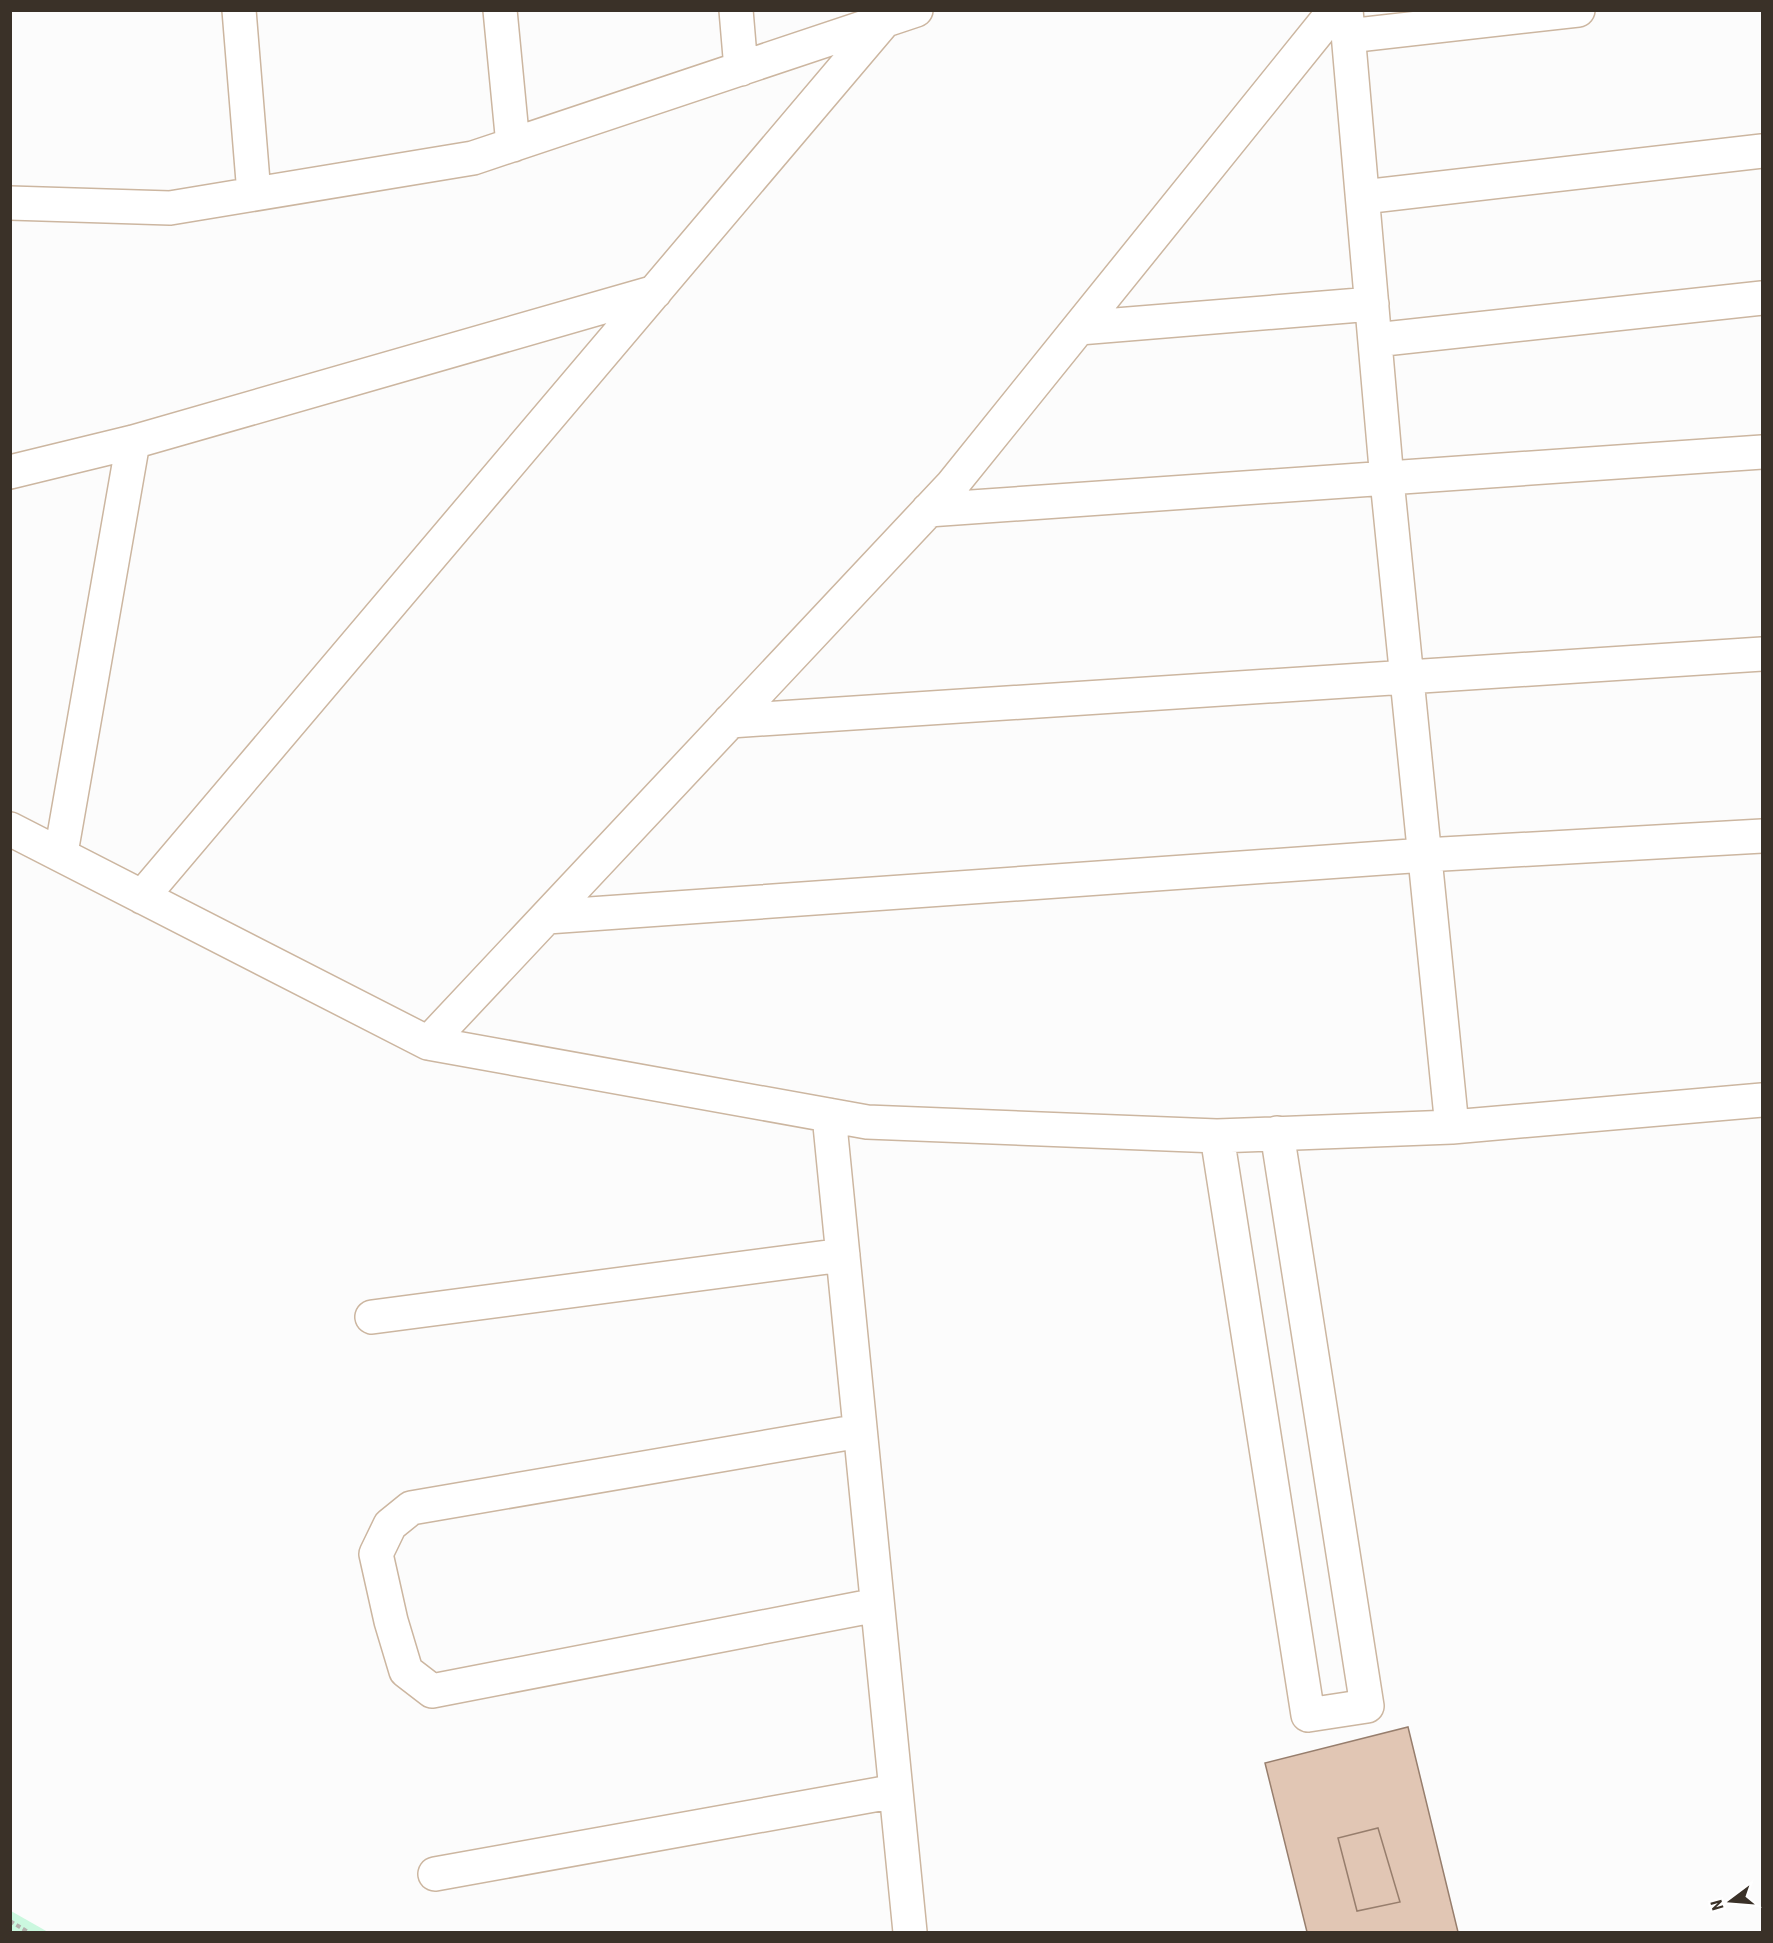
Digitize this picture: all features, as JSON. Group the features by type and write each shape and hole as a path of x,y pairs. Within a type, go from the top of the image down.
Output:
{"street":[{"path":"239,10 254,194"},
{"path":"500,10 513,145"},
{"path":"736,10 741,69"},
{"path":"10,203 170,208 473,158 916,10"},
{"path":"428,1043 951,485 1079,328 1343,19 1578,10"},
{"path":"1343,19 1363,197 1387,480 1452,1127"},
{"path":"142,897 884,21"},
{"path":"1363,197 1762,151"},
{"path":"10,472 133,442 655,292"},
{"path":"1375,340 1762,298"},
{"path":"1079,328 1372,304"},
{"path":"61,853 133,442"},
{"path":"928,510 1387,480 1762,452"},
{"path":"730,721 1762,654"},
{"path":"10,829 61,853 142,897 428,1043 867,1122 1216,1136 1452,1127 1762,1101"},
{"path":"547,917 1425,855 1762,836"},
{"path":"829,1115 910,1932"},
{"path":"1216,1136 1308,1715 1367,1706 1277,1133"},
{"path":"372,1317 843,1255"},
{"path":"860,1431 411,1508 390,1525 376,1554 391,1621 406,1671 432,1691 877,1605"},
{"path":"435,1874 896,1791"}],"path":[{"path":"10,1921 28,1932"}],"green space":[{"path":"11,1911 48,1932 11,1932"}],"building":[{"path":"1408,1727 1458,1932 1307,1932 1265,1763"},
{"path":"1378,1828 1400,1902 1357,1911 1338,1838"}]}
